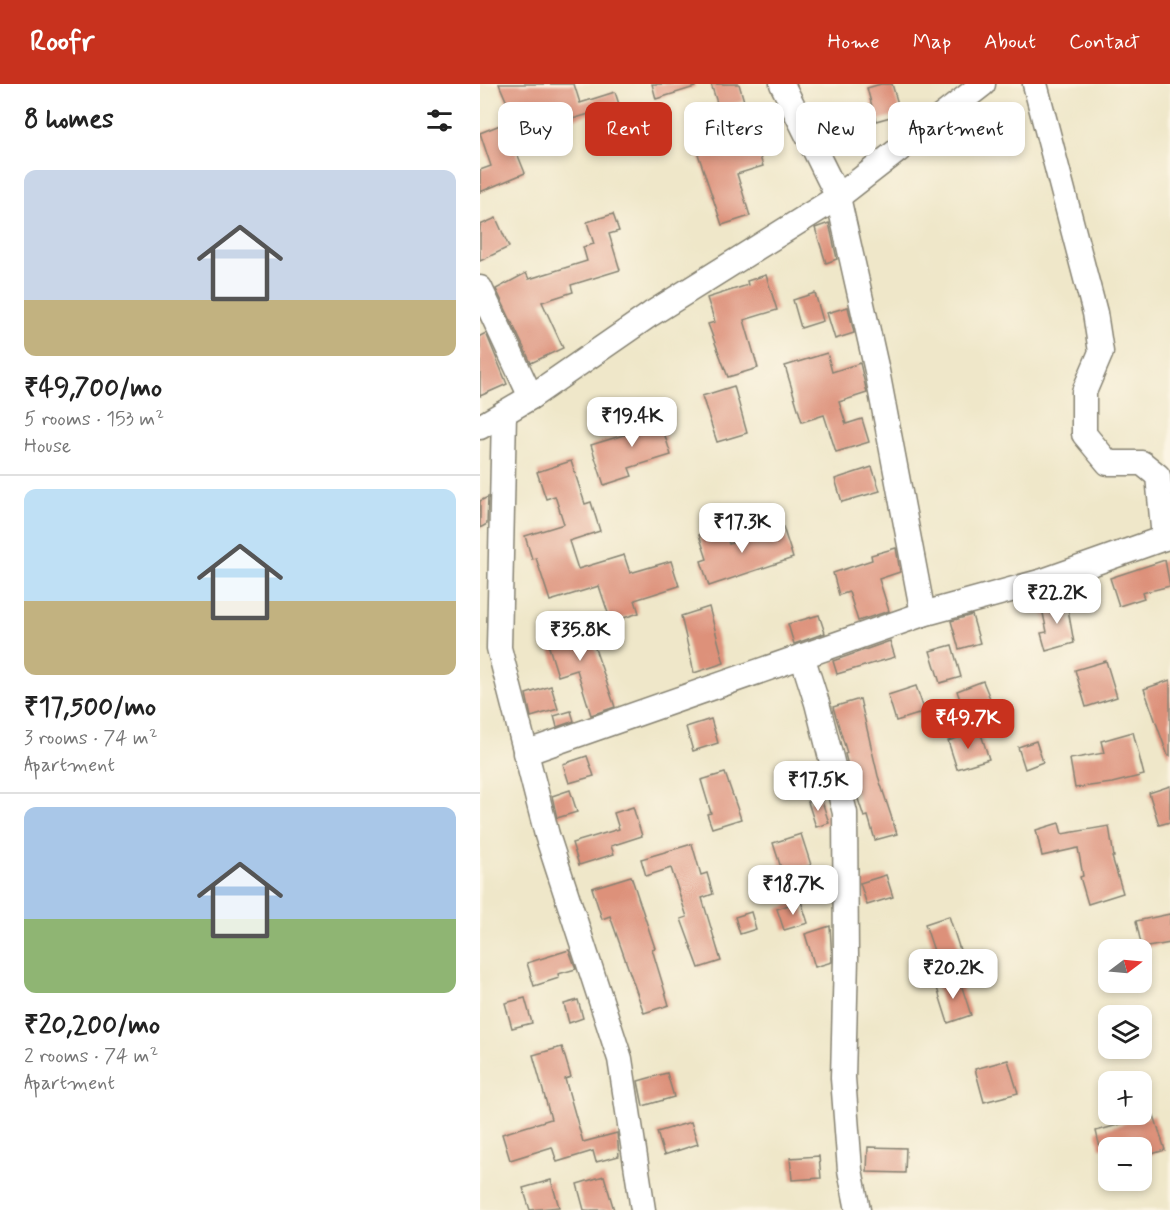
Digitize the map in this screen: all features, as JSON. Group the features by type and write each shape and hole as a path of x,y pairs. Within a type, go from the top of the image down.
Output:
{"street":[{"path":"782,84 838,197 877,371 923,614"},
{"path":"480,427 531,397 651,314 838,197 983,84"},
{"path":"525,753 923,614 1043,582 1167,537 1158,476 1142,463 1108,464 1084,434 1084,392 1101,352 1100,343 1093,302 1035,84"},
{"path":"480,288 531,397"},
{"path":"504,413 499,648 547,835 620,1059 643,1210"},
{"path":"802,656 845,813 846,958 843,1078 850,1170 858,1210"}],"building":[{"path":"499,84 574,84 580,103 615,92 618,102 585,102 585,115 573,119 573,102 507,102"},
{"path":"652,84 695,84 695,87 656,99"},
{"path":"711,84 739,84 744,101 717,102"},
{"path":"892,84 897,102 888,102 888,118 876,121 876,102 871,102 867,88"},
{"path":"498,126 498,156 518,156 525,173 480,192 480,170 491,166 480,133"},
{"path":"699,156 760,156 763,166 737,174 750,216 722,225"},
{"path":"613,214 619,231 609,234 620,270 571,285 573,292 542,302 563,348 531,363 496,289 526,273 529,279 587,261 583,247 594,244 587,222"},
{"path":"496,218 509,247 480,261 480,225"},
{"path":"829,223 837,259 826,263 815,228"},
{"path":"766,275 777,310 744,320 758,368 728,377 708,324 715,322 707,298 748,285 747,281"},
{"path":"815,293 823,321 801,328 793,300"},
{"path":"848,307 854,333 835,339 827,313"},
{"path":"486,333 507,384 480,396 480,336"},
{"path":"827,353 832,372 860,363 867,393 839,402 846,424 862,419 869,442 836,452 824,415 802,422 785,366"},
{"path":"734,386 747,433 717,442 702,396"},
{"path":"657,410 671,455 629,468 632,476 604,485 591,445 627,434 623,421"},
{"path":"571,461 585,504 591,502 600,531 569,541 578,569 624,555 630,573 671,561 679,586 635,600 639,613 611,622 599,586 550,601 536,558 532,559 525,536 564,524 555,496 546,499 537,472"},
{"path":"872,467 880,491 842,502 835,479"},
{"path":"488,497 487,524 480,528 480,501"},
{"path":"783,527 793,558 709,586 701,561 707,559 699,535 724,528 729,544"},
{"path":"896,548 900,572 879,579 889,611 858,621 849,592 839,595 833,573 872,560 871,555"},
{"path":"1165,560 1170,586 1142,593 1144,598 1119,606 1110,578"},
{"path":"1066,598 1074,643 1046,651 1041,633 1047,632 1041,604"},
{"path":"709,607 724,663 694,673 681,616"},
{"path":"819,615 825,633 794,644 788,624"},
{"path":"972,615 980,643 959,649 951,621"},
{"path":"585,619 615,707 591,715 577,670 558,676 544,631"},
{"path":"890,641 895,657 837,674 833,661"},
{"path":"952,645 961,677 940,683 930,651"},
{"path":"1106,661 1117,697 1086,707 1075,670"},
{"path":"1170,680 1170,756 1168,756 1144,689"},
{"path":"983,681 991,701 964,711 957,691"},
{"path":"551,686 558,709 531,717 526,694"},
{"path":"916,686 925,712 896,721 888,695"},
{"path":"860,699 878,776 897,834 875,840 868,816 864,817 853,784 845,754 847,753 833,707"},
{"path":"571,711 574,721 557,727 554,716"},
{"path":"711,719 718,743 693,751 686,727"},
{"path":"980,731 989,759 957,769 948,741"},
{"path":"1133,732 1144,775 1112,783 1075,788 1070,759 1104,753 1101,741"},
{"path":"1036,741 1043,762 1025,769 1018,747"},
{"path":"587,756 594,776 569,783 563,764"},
{"path":"801,764 807,783 782,790 776,771"},
{"path":"725,773 741,819 712,828 707,814 711,813 701,780"},
{"path":"1170,786 1170,822 1159,825 1149,793"},
{"path":"570,790 577,812 557,818 552,796"},
{"path":"821,798 829,823 816,827 808,802"},
{"path":"633,807 642,836 611,846 614,854 579,865 572,843 619,829 614,813"},
{"path":"1059,823 1062,834 1109,826 1114,857 1112,857 1123,893 1088,904 1080,877 1083,876 1078,848 1042,856 1036,830"},
{"path":"801,834 811,865 783,874 773,843"},
{"path":"692,844 701,875 707,873 713,894 702,898 721,961 699,968 681,919 687,917 671,868 646,876 641,859"},
{"path":"886,875 893,897 867,905 860,883"},
{"path":"631,876 655,948 652,949 669,1005 644,1013 610,916 602,919 592,888"},
{"path":"801,901 808,923 784,930 777,909"},
{"path":"751,912 756,929 740,934 735,917"},
{"path":"1170,914 1170,943 1152,946 1152,939 1140,939 1136,921"},
{"path":"949,916 960,950 936,957 925,924"},
{"path":"830,926 832,962 815,967 805,934"},
{"path":"569,950 576,969 558,974 559,978 534,986 527,963"},
{"path":"959,978 971,1015 948,1023 936,985"},
{"path":"525,998 532,1023 512,1028 505,1003"},
{"path":"578,1000 583,1018 569,1023 564,1004"},
{"path":"562,1047 571,1077 565,1079 583,1142 617,1133 619,1156 596,1162 593,1151 557,1162 552,1147 510,1160 502,1134 551,1119 533,1055"},
{"path":"1008,1060 1018,1093 984,1102 975,1069"},
{"path":"667,1073 674,1097 643,1106 638,1081"},
{"path":"1154,1115 1165,1150 1152,1154 1152,1137 1098,1137 1098,1140 1096,1131 1118,1125 1152,1125 1152,1116"},
{"path":"691,1122 698,1144 664,1155 657,1132"},
{"path":"868,1147 906,1148 905,1173 867,1172"},
{"path":"819,1156 821,1178 792,1180 790,1158"},
{"path":"604,1176 614,1210 584,1210 577,1184"},
{"path":"551,1180 559,1207 530,1210 523,1188"}]}
